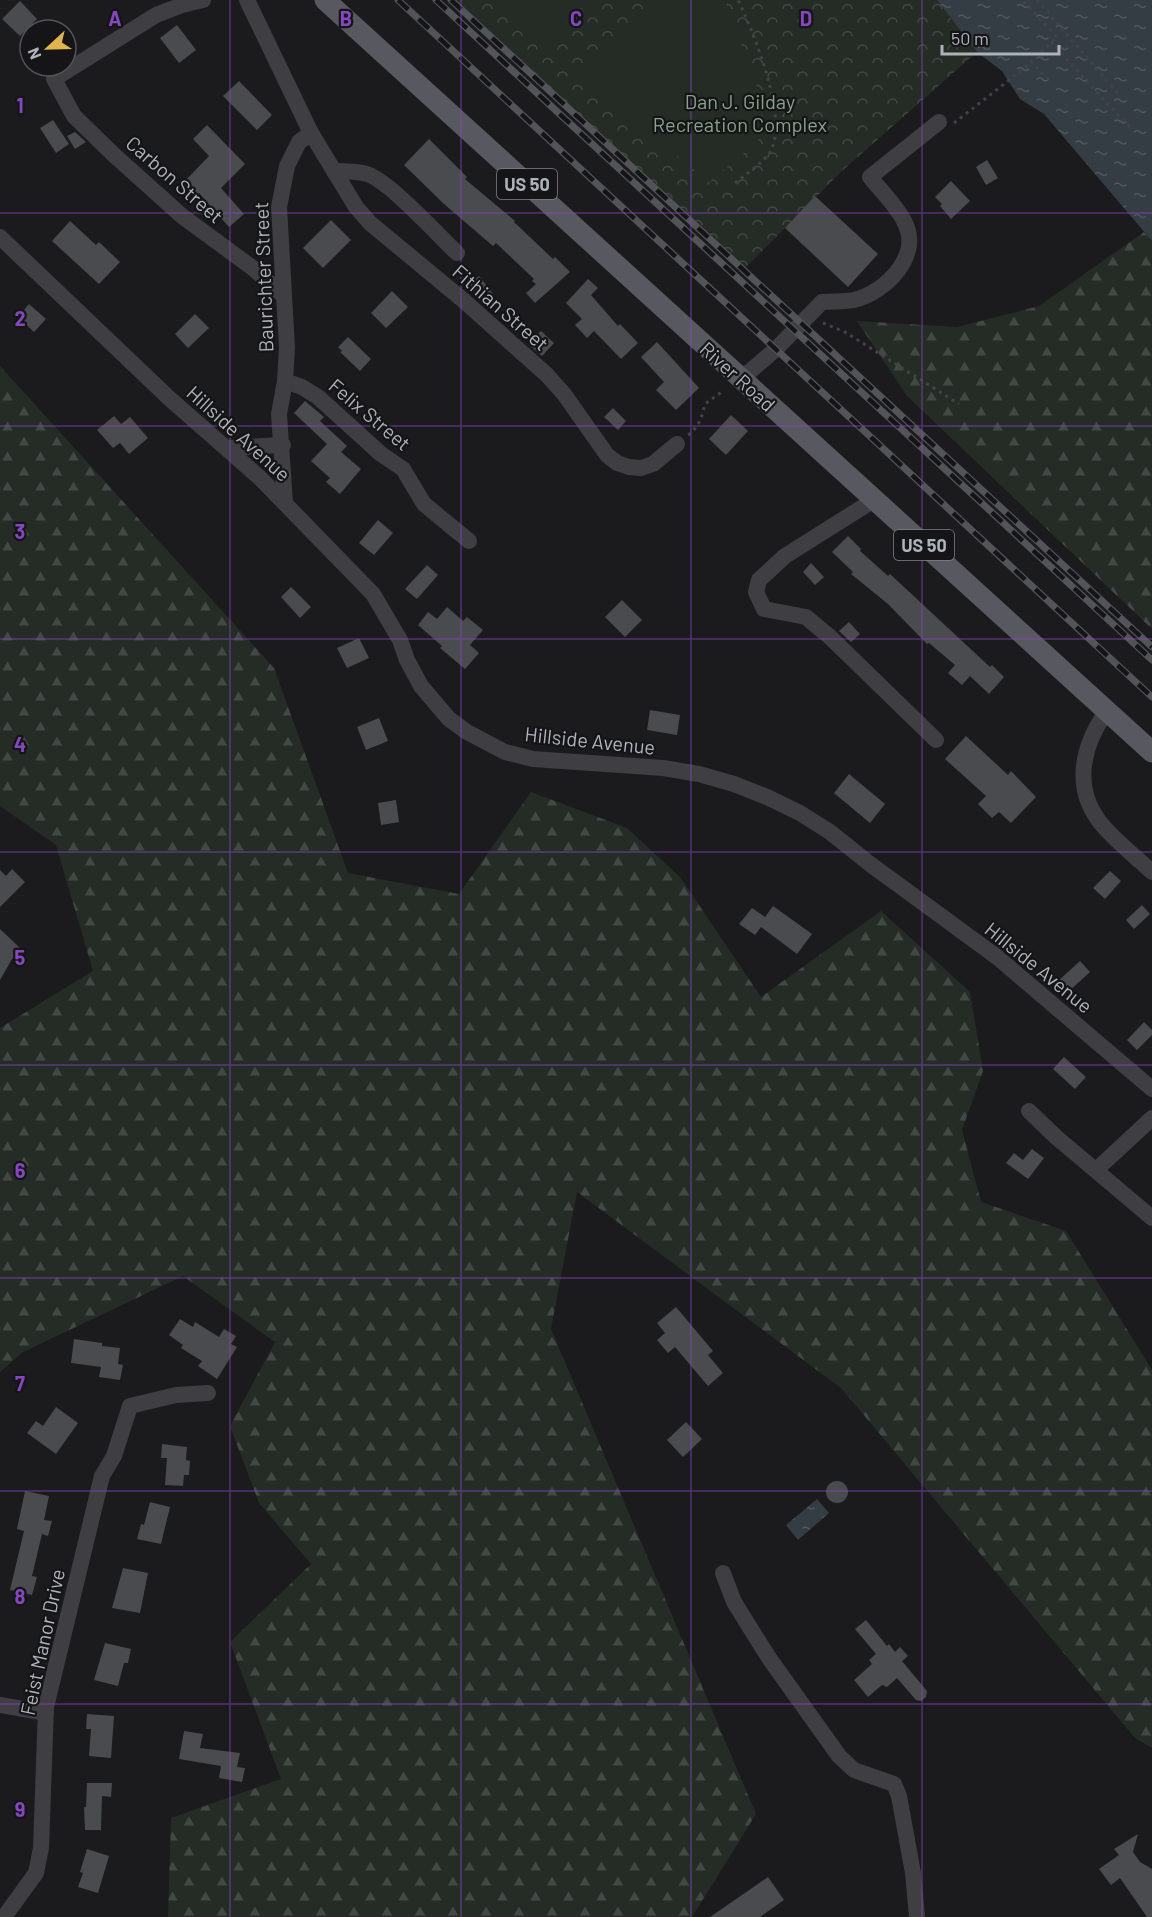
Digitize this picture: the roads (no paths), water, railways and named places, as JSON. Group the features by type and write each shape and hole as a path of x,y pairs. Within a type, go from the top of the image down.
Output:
{"main road":[{"name":"River Road","path":"325,0 1152,752"}],"street":[{"name":"Carbon Street","path":"203,0 182,4 156,15 54,79 74,116 114,155 182,216 254,269 284,296"},
{"path":"242,0 247,0 311,133"},
{"path":"741,379 776,349 822,302 853,300 882,286 906,260 909,240 905,222 870,177 944,124"},
{"name":"Fithian Street","path":"311,133 356,207 370,223 463,300 547,375 564,394 607,455 617,463 635,468 653,464 677,444"},
{"name":"Baurichter Street","path":"285,503 283,445 279,414 285,381 287,347 279,207 287,166 299,142 311,133"},
{"path":"334,171 368,174 386,185 457,253"},
{"name":"Hillside Avenue","path":"0,237 170,399 285,503 373,594 400,640 407,660 421,686 434,703 466,732 505,752 534,759 663,768 699,774 750,790 800,813 830,832 997,957 1152,1089"},
{"name":"Felix Street","path":"285,381 302,387 318,397 381,454 403,469 424,504 469,541"},
{"path":"226,448 283,445"},
{"path":"874,500 785,556 759,580 756,592 764,609 806,617 830,637 936,740"},
{"path":"1106,711 1094,730 1084,758 1085,788 1096,815 1104,827 1152,872"},
{"path":"1029,1111 1056,1137 1152,1218"},
{"path":"1096,1170 1152,1118"},
{"name":"Feist Manor Drive","path":"4,1917 36,1873 41,1848 46,1713 102,1476 114,1456 130,1406 138,1402 176,1395 208,1393"},
{"path":"723,1573 734,1602 769,1658 838,1756 854,1770 894,1784 899,1796 913,1873 918,1917"},
{"path":"0,1705 46,1713"}],"water":[{"path":"937,0 1152,0 1152,241 1044,114 1020,99 1002,71 977,52"},
{"path":"817,1499 829,1513 798,1540 786,1525"}],"railway":[{"path":"398,0 1152,697"},
{"path":"436,0 1152,660"},
{"path":"451,0 1152,647"}],"park label":[{"name":"Dan J. Gilday Recreation Complex","path":"740,112"}]}
